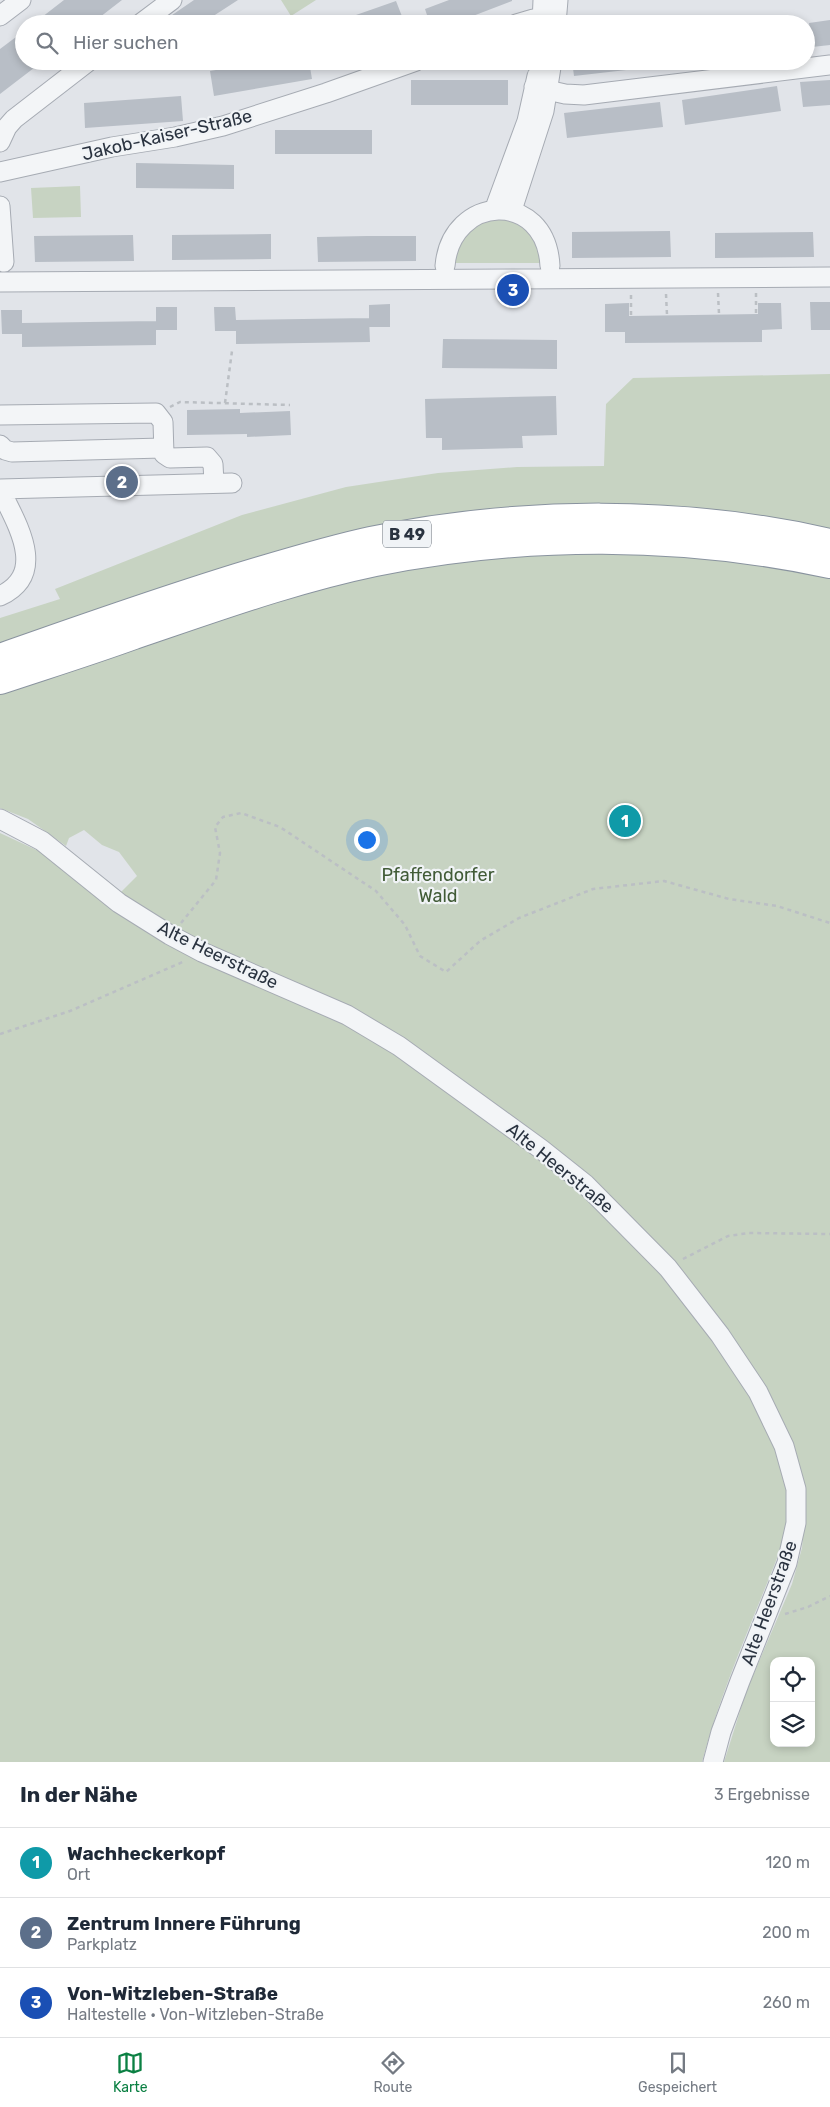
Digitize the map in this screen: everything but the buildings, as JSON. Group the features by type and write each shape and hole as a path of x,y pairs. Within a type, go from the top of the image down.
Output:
{"highway":[{"name":"B 49","path":"0,658 218,584 315,555 370,541 432,530 545,518 608,517 692,521 755,528 830,543"},
{"name":"B 49","path":"0,680 226,603 322,575 375,562 461,548 546,540 607,539 689,543 752,550 830,564"}],"street":[{"path":"0,16 21,0"},
{"path":"152,15 172,0"},
{"path":"549,15 558,0"},
{"path":"815,67 830,65"},
{"path":"0,142 7,127 14,119 78,70"},
{"name":"Jakob-Kaiser-Straße","path":"0,172 112,147 176,137 223,126 391,70"},
{"path":"504,209 536,137 541,89 540,70"},
{"path":"541,89 548,70"},
{"path":"541,89 565,94 584,95 789,70"},
{"path":"0,206 4,262"},
{"path":"445,266 449,246 457,232 478,215 504,209 528,218 541,233 548,250 550,266"},
{"path":"0,282 830,277"},
{"path":"0,415 152,412 159,415 163,422 162,448 164,454 170,458 203,457 210,459 223,483 0,489 24,539 26,557 24,572 18,584 0,596"},
{"path":"0,445 5,450 12,452 162,448"},
{"name":"Alte Heerstraße","path":"0,819 42,841 119,903 170,935 202,952 318,1001 370,1027 399,1046 565,1168 599,1198 668,1268 720,1335 758,1392 772,1419 791,1468 796,1489 796,1523 787,1563 721,1732 713,1762"}],"path":[{"path":"666,289 667,315"},
{"path":"718,289 719,314"},
{"path":"756,289 756,314"},
{"path":"631,290 631,316"},
{"path":"225,403 232,351"},
{"path":"168,407 180,402 290,405"},
{"path":"170,935 216,880 220,853 215,827 223,817 241,813 280,828 376,891 405,925 420,956 446,972 480,941 519,918 593,889 664,881 729,899 776,906 830,923"},
{"path":"0,1034 70,1011 174,967 202,952"},
{"path":"668,1268 728,1236 749,1233 830,1234"},
{"path":"768,1612 782,1615 808,1607 830,1596"}],"green space":[{"path":"281,0 316,0 293,15 290,15"},
{"path":"80,186 81,217 33,218 31,188"},
{"path":"495,216 518,220 537,239 542,263 453,263 464,232"},
{"path":"830,374 830,535 640,509 0,649 0,618 60,599 55,589 242,515 346,487 438,473 517,467 604,466 606,404 633,378"},
{"name":"Pfaffendorfer Wald","path":"645,544 830,568 830,1762 724,1762 746,1692 792,1584 802,1548 805,1513 804,1483 787,1429 764,1385 688,1280 408,1044 202,945 118,895 137,876 119,852 102,845 84,830 69,838 66,846 28,819 0,808 0,690 224,612 420,562"},
{"path":"0,833 43,853 116,911 154,936 346,1020 542,1157 666,1272 752,1394 779,1453 789,1501 788,1522 784,1540 729,1678 702,1762 0,1762"}],"place":[{"name":"Von-Witzleben-Straße","path":"513,290"},
{"name":"Zentrum Innere Führung","path":"122,482"},
{"name":"Wachheckerkopf","path":"625,821"}]}
